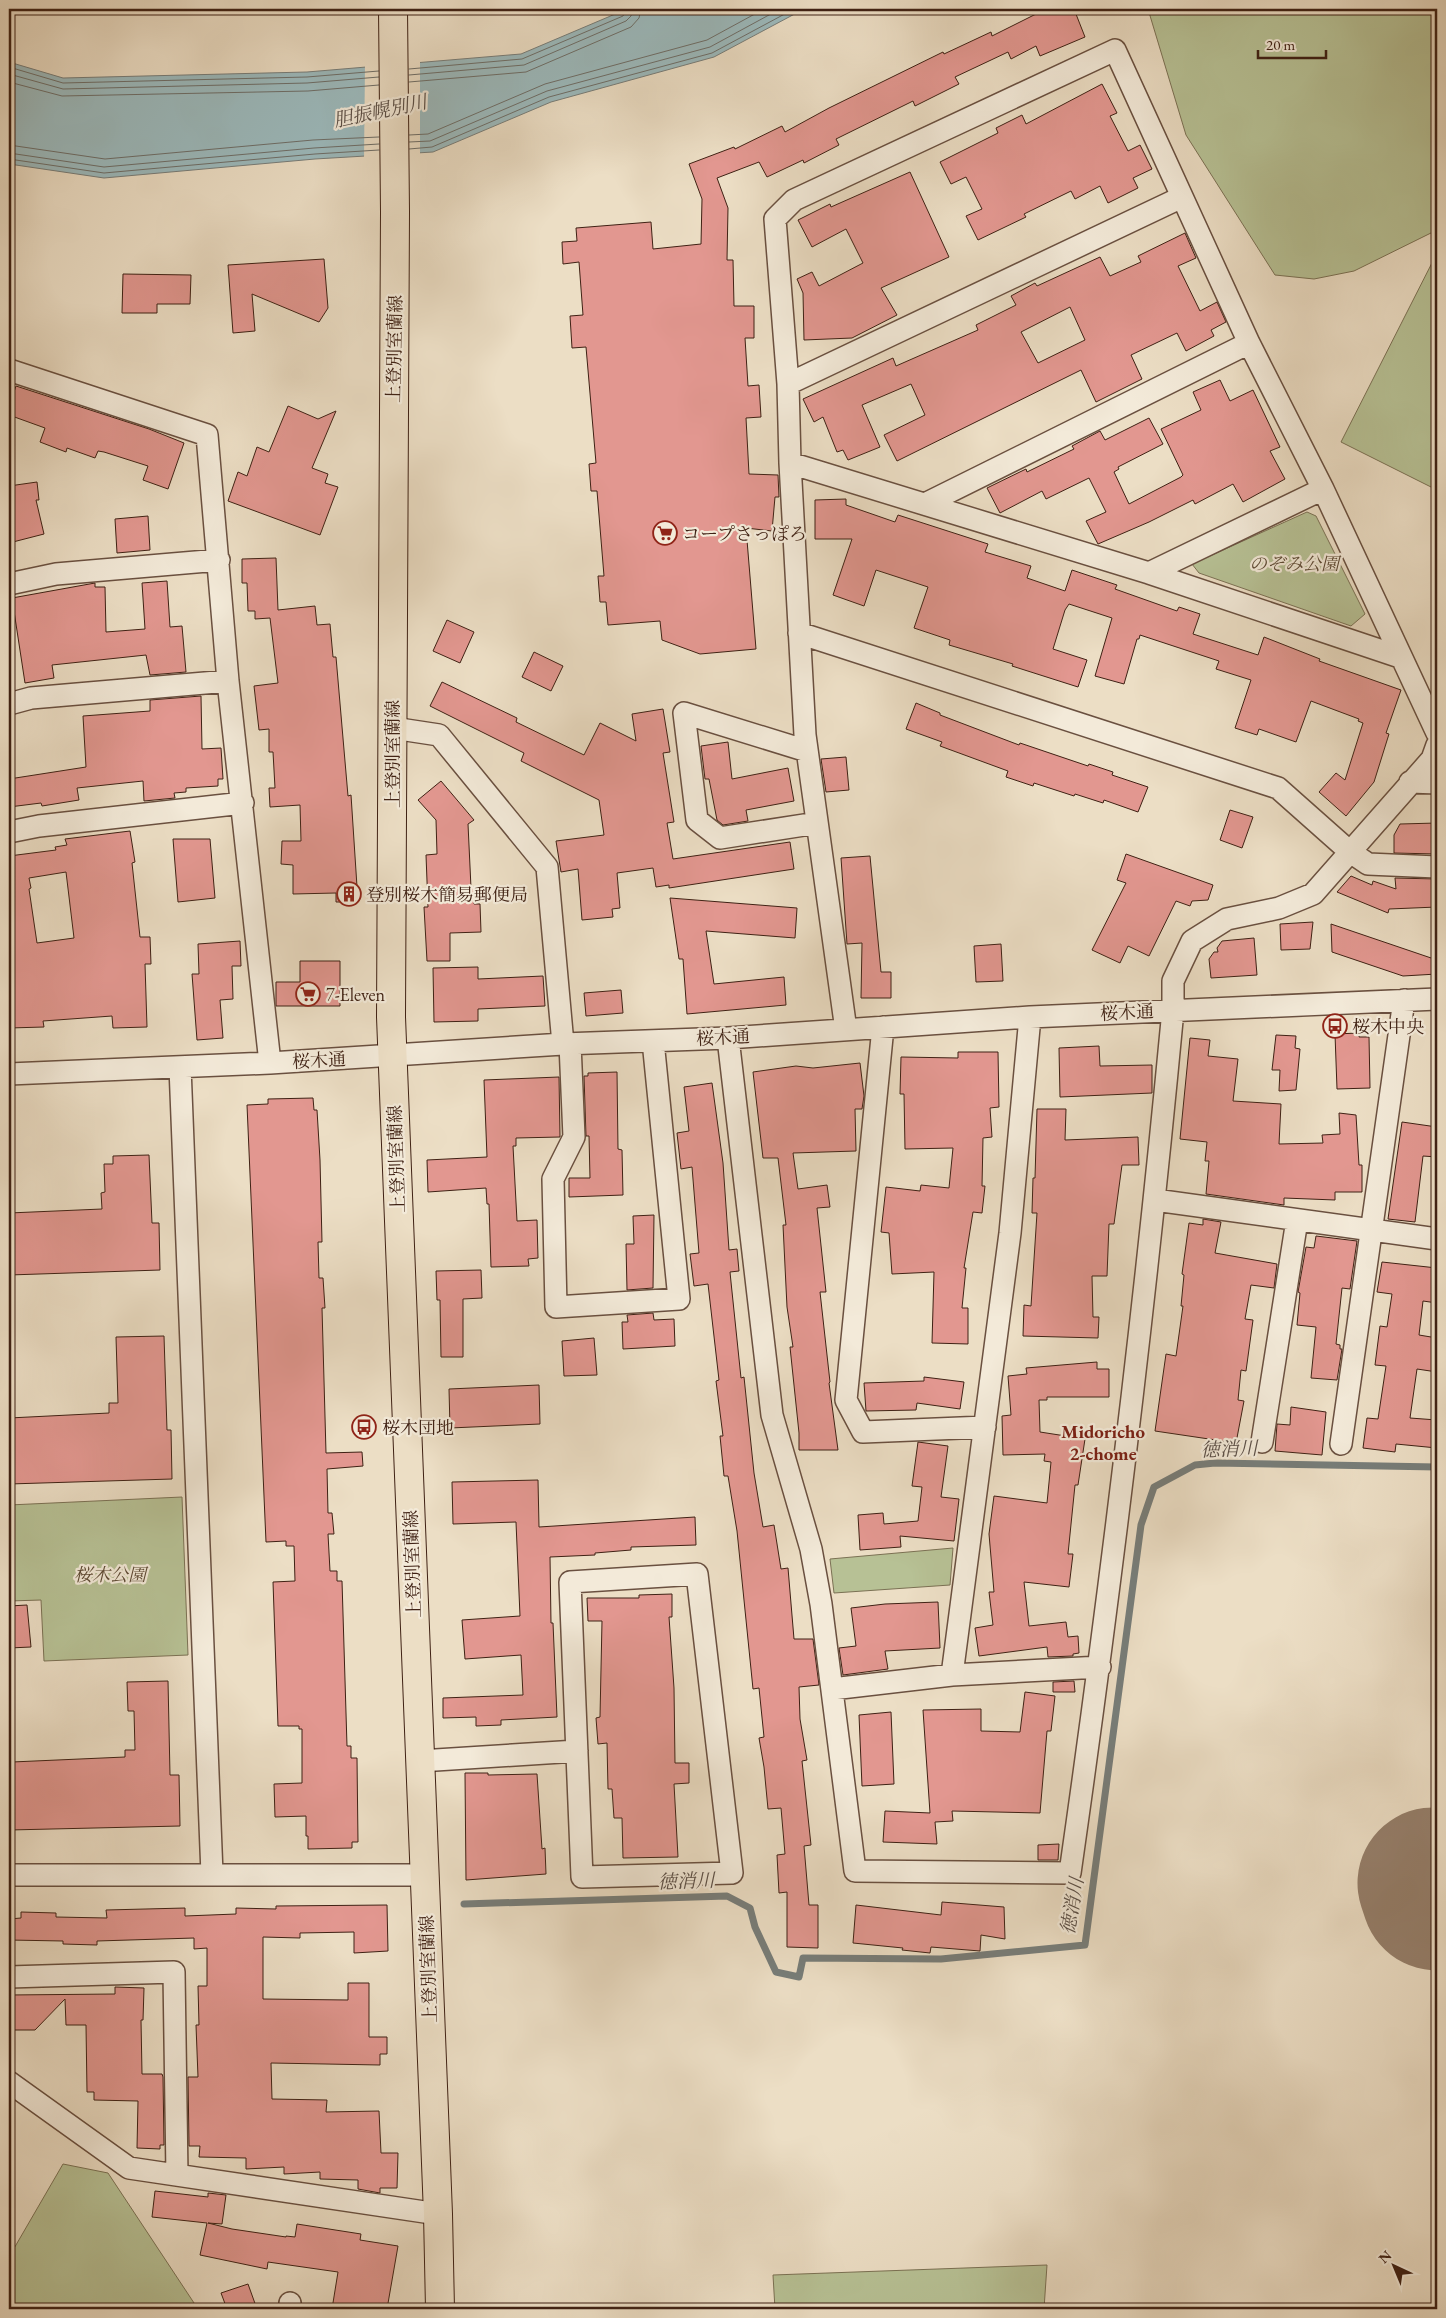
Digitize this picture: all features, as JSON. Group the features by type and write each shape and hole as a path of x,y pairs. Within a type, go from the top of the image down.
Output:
{"main road":[{"name":"上登別室蘭線","path":"393,9 395,194 392,1056 438,2214 440,2309"}],"street":[{"path":"846,1030 808,751 800,633 790,463 788,384 775,219 794,200 1115,50 1249,343 1323,489 1437,733"},
{"path":"788,384 1182,197"},
{"path":"925,504 1249,343"},
{"path":"9,370 207,435 228,681 243,803 270,1063"},
{"path":"790,463 1149,573 1400,657"},
{"path":"1149,573 1323,489"},
{"path":"9,584 56,574 219,560"},
{"path":"800,633 1278,788 1349,851 1368,864 1437,867"},
{"path":"9,704 31,698 228,681"},
{"path":"808,751 684,713 697,820 720,838 817,824"},
{"path":"393,728 439,735 547,867 567,1044 574,1137 553,1178 556,1307 679,1299 653,1041"},
{"path":"728,1038 772,1415 811,1549 856,1872 1070,1873 1100,1667 1155,1200 1174,1010 1173,981 1192,941 1227,919 1279,908 1313,894 1432,759 1437,745"},
{"path":"1410,782 1437,783"},
{"path":"9,832 39,826 243,803"},
{"name":"桜木通","path":"9,1074 270,1063 567,1044 728,1038 1030,1017 1437,998"},
{"path":"1341,1444 1404,1000"},
{"path":"952,1675 1010,1233 1030,1017"},
{"path":"883,1027 846,1400 863,1432 986,1427"},
{"path":"180,1067 212,1874"},
{"path":"1155,1200 1437,1239"},
{"path":"1262,1442 1297,1220"},
{"path":"697,1574 732,1873 582,1877 577,1751 570,1582 697,1574"},
{"path":"832,1689 952,1675 1100,1667"},
{"path":"420,1761 577,1751"},
{"path":"9,1874 424,1875"},
{"path":"9,1977 174,1972 177,2175"},
{"path":"9,2082 129,2168 438,2214"}],"green space":[{"path":"1148,9 1437,9 1437,230 1354,271 1314,279 1275,275 1186,135"},
{"path":"1437,253 1437,490 1341,442"},
{"name":"のぞみ公園","path":"1307,512 1316,516 1365,614 1351,626 1199,573 1192,564"},
{"name":"桜木公園","path":"182,1497 188,1655 44,1661 41,1600 9,1601 9,1505"},
{"path":"953,1548 950,1585 834,1593 830,1559"},
{"path":"63,2164 108,2173 198,2309 9,2309 9,2257"},
{"path":"1047,2265 1044,2309 775,2309 773,2275"}],"water":[{"name":"胆振幌別川","path":"627,9 804,9 714,57 551,102 433,152 315,159 104,178 9,164 9,62 63,78 307,72 521,54"}],"pier":[{"path":"420,60 420,156 364,159 365,65"}],"building":[{"path":"1046,9 1074,9 1085,37 1040,56 1036,46 1011,59 1008,52 955,77 959,84 915,106 913,101 836,139 839,145 804,163 803,160 767,177 759,162 717,178 728,208 727,260 733,260 734,306 754,306 754,338 745,338 748,386 759,385 761,417 746,418 749,474 778,475 779,497 775,497 772,531 746,528 756,649 700,654 662,640 660,621 608,625 606,602 600,602 598,576 604,576 597,491 591,491 589,464 596,463 586,347 572,348 570,316 583,315 579,262 563,264 562,242 577,241 576,228 651,222 653,249 701,244 702,199 689,164 734,147 735,149 782,126 785,132 829,108 943,52 944,54 991,32 992,36"},
{"path":"1102,84 1117,113 1110,116 1128,151 1140,145 1152,169 1133,178 1138,188 1108,203 1100,186 1075,199 1071,191 1024,214 1026,217 978,240 966,216 982,209 966,177 951,184 940,162 998,133 996,128 1022,115 1026,124"},
{"path":"910,172 949,257 881,288 897,315 852,338 804,340 803,293 797,279 812,272 819,286 863,263 846,229 812,247 798,220 830,204 831,207"},
{"path":"1185,233 1196,258 1178,266 1200,311 1217,302 1226,322 1211,330 1214,336 1186,351 1177,333 1131,355 1142,379 1096,402 1081,370 897,461 884,435 925,415 911,384 862,405 880,447 848,460 843,450 837,452 823,417 814,422 803,399 893,358 896,366 978,330 976,325 1016,305 1011,296 1035,283 1037,286 1100,257 1110,276 1141,262 1138,256","holes":["1070,307 1085,340 1038,363 1021,332"]},
{"path":"324,259 328,308 319,322 252,294 255,331 233,333 228,265"},
{"path":"123,274 191,275 190,304 157,304 157,313 122,313"},
{"path":"1220,380 1230,401 1253,390 1280,447 1270,451 1285,479 1243,502 1233,484 1195,504 1193,500 1098,544 1086,521 1106,512 1089,478 1046,499 1042,491 1000,513 987,488 1026,469 1027,472 1074,449 1072,446 1100,431 1105,440 1149,418 1163,444 1118,467 1119,469 1114,472 1129,504 1181,477 1183,475 1161,429 1201,410 1193,392"},
{"path":"16,386 149,429 184,443 168,489 143,480 148,466 104,452 98,451 95,458 67,448 66,452 40,442 45,428 9,415 9,407"},
{"path":"288,406 318,419 336,411 312,468 328,474 325,483 338,487 320,535 228,501 238,472 247,476 257,447 269,452"},
{"path":"37,482 39,500 36,500 44,534 9,543 9,486"},
{"path":"846,499 846,505 895,522 898,515 988,544 985,552 1031,566 1027,578 1065,591 1072,570 1117,585 1115,589 1177,611 1179,607 1200,614 1193,634 1258,655 1264,637 1320,659 1319,661 1401,690 1386,733 1389,734 1374,782 1346,816 1319,792 1336,773 1345,780 1363,723 1358,721 1359,719 1311,701 1296,742 1259,729 1257,735 1235,728 1251,680 1216,669 1219,661 1140,635 1139,639 1137,639 1124,684 1095,676 1112,618 1069,604 1065,610 1053,649 1087,660 1078,687 1012,666 1013,664 949,645 950,640 914,628 928,587 876,570 864,606 833,595 852,539 815,539 815,500"},
{"path":"148,516 150,550 117,553 115,519"},
{"path":"276,558 278,610 315,606 317,625 330,624 333,657 336,657 348,796 351,795 358,902 336,902 336,893 293,894 293,865 281,864 282,841 301,841 300,805 270,807 269,788 275,788 273,752 269,752 269,729 259,730 254,686 278,683 270,618 255,619 255,611 248,611 247,583 242,583 242,559"},
{"path":"167,581 170,627 182,626 186,672 150,675 146,655 52,665 54,678 25,683 12,598 95,583 95,587 105,587 106,632 145,629 142,583"},
{"path":"447,620 474,632 460,663 433,651"},
{"path":"534,652 563,666 551,691 522,677"},
{"path":"442,682 517,718 516,722 584,755 600,723 636,741 632,714 663,709 670,752 663,753 674,822 667,823 673,859 790,842 794,869 669,888 669,885 656,887 653,868 617,873 620,908 612,909 613,917 582,920 578,869 561,872 556,841 604,835 599,800 521,761 524,753 430,706"},
{"path":"201,696 202,749 221,748 223,779 218,779 218,786 186,788 186,792 174,793 175,798 144,801 143,781 77,788 79,800 42,806 41,803 9,807 9,779 86,767 83,716 150,711 150,700"},
{"path":"916,703 940,713 940,715 1019,745 1020,743 1088,766 1089,764 1113,772 1112,775 1148,787 1138,812 1104,800 1103,803 1034,783 1033,786 1006,777 1008,771 940,746 942,742 906,729"},
{"path":"728,742 732,779 788,768 794,801 746,810 748,821 723,825 717,820 709,779 705,779 701,746"},
{"path":"846,757 849,790 826,792 821,759"},
{"path":"441,781 474,820 468,824 471,888 474,887 474,904 480,904 481,932 450,933 450,961 427,961 424,907 428,907 426,855 437,854 436,820 418,800"},
{"path":"1230,810 1253,817 1242,848 1220,840"},
{"path":"1437,823 1437,854 1394,853 1394,835 1400,824"},
{"path":"130,831 135,862 132,863 140,937 150,937 151,964 145,964 147,1027 113,1028 112,1016 43,1021 44,1027 9,1028 9,856 56,850 55,847 67,845 65,839","holes":["66,872 74,938 37,943 29,878"]},
{"path":"173,839 210,839 215,898 178,902"},
{"path":"1126,854 1213,885 1208,900 1192,901 1190,906 1176,901 1149,956 1128,946 1120,963 1092,950 1126,883 1117,880"},
{"path":"870,856 881,972 891,972 891,998 861,998 862,943 847,944 841,858"},
{"path":"1351,876 1372,885 1373,881 1396,889 1395,878 1437,879 1437,907 1389,909 1388,913 1337,892"},
{"path":"670,898 797,908 795,938 706,931 714,984 784,977 786,1005 687,1014 683,959 679,959"},
{"path":"1313,922 1310,949 1281,950 1280,924"},
{"path":"1331,924 1437,960 1437,974 1403,976 1332,952"},
{"path":"1254,938 1257,975 1211,978 1209,959 1214,952 1218,952 1217,948 1222,941"},
{"path":"240,941 241,966 232,966 233,999 220,1000 223,1038 197,1040 192,974 199,974 198,944"},
{"path":"1001,944 1003,981 976,982 974,946"},
{"name":"7-Eleven","path":"300,961 340,961 340,1006 276,1006 276,982 300,982"},
{"path":"478,967 478,979 543,976 545,1006 478,1009 478,1021 434,1022 433,968"},
{"path":"621,990 623,1013 586,1016 584,993"},
{"path":"1359,1033 1359,1037 1369,1037 1370,1088 1337,1089 1335,1034"},
{"path":"1276,1035 1296,1036 1295,1048 1300,1049 1296,1090 1279,1091 1280,1070 1272,1070"},
{"path":"1190,1038 1210,1040 1208,1056 1238,1059 1233,1101 1281,1104 1279,1144 1323,1143 1322,1135 1340,1134 1339,1113 1356,1115 1359,1165 1362,1165 1362,1192 1335,1192 1335,1200 1284,1198 1284,1205 1206,1194 1209,1161 1205,1161 1207,1142 1180,1139"},
{"path":"1099,1046 1100,1066 1152,1065 1152,1093 1060,1097 1059,1048"},
{"path":"958,1052 998,1052 999,1107 990,1108 992,1137 983,1138 982,1186 985,1186 982,1213 973,1212 964,1268 966,1268 962,1308 968,1308 968,1344 932,1343 934,1272 892,1274 889,1233 881,1232 886,1187 920,1191 921,1185 949,1188 953,1148 905,1149 904,1094 900,1094 901,1057 958,1058"},
{"path":"860,1063 864,1096 862,1109 855,1109 856,1151 793,1153 798,1189 827,1185 830,1207 817,1208 826,1292 820,1292 838,1450 799,1450 790,1347 793,1347 787,1307 783,1225 786,1225 778,1158 763,1158 753,1072 796,1066 813,1068"},
{"path":"617,1072 618,1149 622,1150 623,1195 569,1197 569,1178 590,1178 589,1136 586,1136 584,1076 588,1076 588,1073"},
{"path":"559,1077 560,1137 516,1138 516,1146 513,1146 517,1221 537,1220 538,1258 528,1259 529,1266 491,1267 489,1204 487,1204 486,1188 428,1192 427,1160 487,1157 484,1080"},
{"path":"712,1083 723,1163 729,1250 737,1249 739,1271 730,1272 741,1378 744,1377 754,1473 763,1527 774,1525 781,1569 788,1568 794,1639 813,1639 819,1685 799,1687 800,1719 807,1760 802,1761 811,1845 804,1846 809,1905 818,1905 818,1948 787,1947 787,1892 779,1893 777,1855 785,1854 781,1808 768,1809 759,1738 764,1737 759,1688 753,1689 737,1531 728,1476 724,1476 720,1436 723,1436 716,1381 719,1380 708,1284 694,1286 690,1254 699,1253 692,1167 681,1169 677,1133 689,1131 684,1087"},
{"path":"313,1098 314,1110 317,1110 320,1160 322,1242 318,1242 319,1278 323,1278 325,1308 322,1308 326,1453 362,1452 363,1466 327,1469 328,1513 332,1513 334,1534 328,1534 330,1571 337,1571 337,1581 342,1581 347,1746 351,1746 351,1758 357,1758 358,1842 352,1842 352,1848 308,1849 306,1816 275,1817 274,1784 302,1783 302,1729 299,1729 299,1726 278,1726 273,1582 295,1581 294,1546 286,1546 286,1541 266,1542 247,1105 268,1104 268,1099"},
{"path":"1037,1109 1066,1109 1065,1140 1138,1137 1139,1165 1122,1165 1114,1224 1109,1224 1107,1276 1092,1276 1093,1317 1099,1317 1098,1338 1023,1336 1024,1305 1031,1306 1037,1213 1032,1213"},
{"path":"1402,1122 1437,1127 1437,1157 1423,1156 1415,1222 1388,1219"},
{"path":"149,1155 152,1223 159,1223 160,1270 9,1275 9,1213 102,1209 101,1193 105,1192 104,1164 113,1164 113,1156"},
{"path":"654,1215 653,1288 627,1290 626,1244 634,1244 633,1216"},
{"path":"1203,1219 1221,1222 1215,1253 1277,1264 1274,1288 1251,1285 1245,1319 1253,1320 1246,1371 1241,1370 1238,1400 1244,1401 1236,1443 1155,1431 1166,1354 1176,1356 1183,1306 1181,1306 1184,1275 1182,1274 1189,1223 1203,1225"},
{"path":"1316,1236 1357,1241 1350,1289 1342,1288 1336,1344 1340,1345 1340,1349 1342,1349 1337,1380 1311,1378 1316,1327 1297,1325 1300,1293 1298,1292 1306,1247 1314,1248"},
{"path":"1382,1262 1437,1268 1437,1303 1423,1301 1419,1335 1437,1338 1437,1372 1417,1369 1410,1418 1437,1420 1437,1448 1396,1444 1395,1452 1363,1448 1367,1418 1378,1419 1386,1366 1375,1365 1380,1326 1387,1327 1392,1294 1377,1292"},
{"path":"481,1270 482,1298 463,1299 463,1357 441,1357 440,1300 437,1300 436,1271"},
{"path":"653,1313 654,1320 674,1319 675,1346 623,1349 622,1322 628,1322 627,1315"},
{"path":"164,1336 167,1430 171,1430 172,1479 9,1484 9,1418 109,1413 109,1403 118,1403 116,1337"},
{"path":"594,1338 597,1375 564,1376 562,1341"},
{"path":"1097,1362 1097,1369 1109,1369 1109,1397 1047,1397 1047,1400 1039,1400 1040,1432 1085,1439 1078,1485 1075,1485 1068,1554 1073,1554 1069,1587 1024,1582 1029,1626 1066,1622 1068,1637 1078,1636 1079,1653 1073,1654 1073,1656 1048,1657 1047,1647 979,1656 975,1628 993,1625 989,1592 994,1592 989,1534 994,1496 1047,1503 1051,1462 1044,1461 1045,1454 1003,1455 1002,1416 1011,1415 1008,1376 1027,1374 1026,1368"},
{"path":"924,1377 964,1382 960,1409 917,1403 916,1410 866,1411 864,1383 924,1381"},
{"path":"539,1385 540,1424 450,1428 449,1389"},
{"path":"1291,1407 1326,1412 1322,1455 1275,1451 1277,1424 1290,1425"},
{"path":"918,1442 948,1446 941,1497 959,1499 954,1541 900,1536 901,1547 860,1550 858,1515 883,1513 884,1524 918,1521 922,1487 912,1486"},
{"path":"538,1480 539,1527 695,1517 696,1545 631,1547 631,1550 595,1553 595,1555 550,1557 551,1623 553,1623 557,1717 501,1720 501,1725 476,1726 476,1717 443,1718 443,1698 523,1695 521,1655 465,1659 462,1620 520,1616 516,1522 453,1524 452,1482"},
{"path":"672,1594 672,1617 669,1617 674,1688 675,1763 689,1763 689,1783 674,1784 678,1857 623,1858 622,1818 614,1818 612,1789 608,1789 607,1743 598,1744 596,1718 600,1717 602,1621 588,1621 587,1598 639,1598 639,1595"},
{"path":"938,1602 940,1648 885,1651 888,1669 843,1675 839,1648 856,1646 851,1608 885,1604"},
{"path":"27,1605 31,1647 9,1648 9,1606"},
{"path":"168,1681 170,1775 179,1775 180,1826 9,1830 9,1793 12,1793 12,1762 125,1757 125,1750 135,1750 134,1711 128,1711 127,1682"},
{"path":"1074,1681 1075,1692 1053,1692 1053,1682"},
{"path":"1025,1692 1055,1696 1051,1731 1047,1731 1040,1813 952,1811 953,1821 935,1822 937,1844 883,1842 885,1811 930,1813 923,1710 981,1709 981,1731 1020,1732"},
{"path":"891,1712 894,1784 862,1786 859,1715"},
{"path":"465,1773 488,1773 488,1775 537,1774 542,1849 545,1848 546,1874 466,1880"},
{"path":"1059,1844 1058,1860 1038,1860 1038,1845"},
{"path":"942,1902 1004,1907 1005,1939 981,1935 980,1951 931,1947 930,1953 853,1943 856,1905 941,1915"},
{"path":"387,1905 388,1951 354,1953 354,1932 300,1933 300,1938 263,1937 263,1999 348,2000 348,1983 369,1983 369,2037 387,2037 387,2054 380,2054 380,2065 271,2063 272,2099 327,2100 326,2112 379,2111 381,2153 398,2153 397,2188 380,2188 380,2193 358,2189 358,2180 320,2179 320,2172 284,2174 284,2167 246,2169 246,2158 199,2157 200,2146 189,2146 188,2077 198,2077 196,2025 199,2025 198,1986 207,1986 207,1948 194,1949 194,1938 97,1941 97,1945 63,1944 63,1941 9,1940 9,1919 21,1918 21,1912 56,1913 56,1917 107,1918 106,1910 185,1908 185,1916 236,1914 236,1908 276,1909 276,1906"},
{"path":"115,1987 144,1988 143,2020 141,2020 142,2074 162,2074 163,2077 164,2145 160,2145 160,2149 137,2148 138,2101 94,2100 94,2092 87,2092 86,2025 66,2025 65,1999 35,2030 9,2030 9,1995 115,1994"},
{"path":"155,2191 208,2197 208,2193 226,2195 222,2224 208,2223 232,2229 295,2237 297,2224 361,2234 360,2240 398,2246 387,2309 332,2309 338,2272 268,2262 267,2269 200,2255 207,2223 152,2217"},
{"path":"248,2284 257,2309 227,2309 221,2293"}],"waterway":[{"name":"徳消川","path":"464,1904 727,1896 750,1908 755,1927 776,1972 799,1977 803,1958 941,1959 1085,1945 1141,1525 1154,1487 1195,1465 1215,1463 1437,1467"}],"runway":[{"path":"1433,1883 1437,1895"}],"place":[{"name":"コープさっぽろ","path":"665,533"},
{"name":"登別桜木簡易郵便局","path":"349,894"},
{"name":"7-Eleven","path":"308,994"},
{"name":"桜木中央","path":"1335,1026"},
{"name":"桜木団地","path":"364,1427"}],"district":[{"name":"Midoricho 2-chome","path":"1103,1442"}]}
